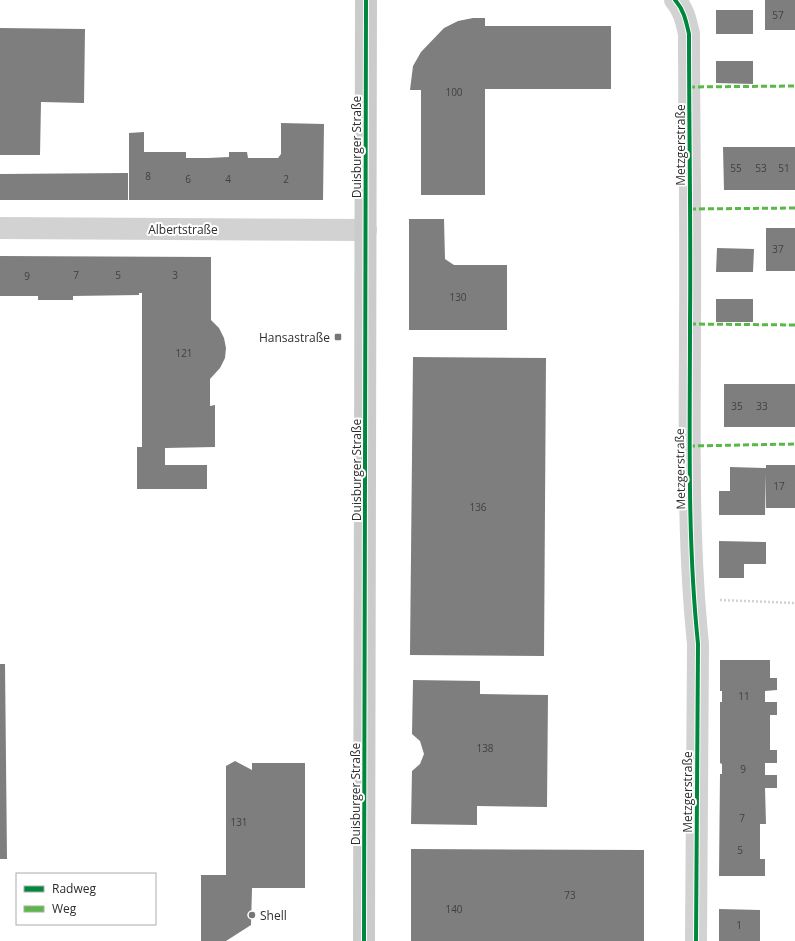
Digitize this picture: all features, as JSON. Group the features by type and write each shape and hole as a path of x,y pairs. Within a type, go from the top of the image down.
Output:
{"main road":[{"name":"Duisburger Straße","path":"364,941 366,0"}],"street":[{"name":"Metzgerstraße","path":"675,0 684,13 689,34 689,446 694,600 698,644 696,941"},
{"name":"Albertstraße","path":"0,228 366,230"}],"path":[{"path":"694,600 738,599 795,603"}],"building":[{"path":"765,0 795,0 795,30 765,30"},
{"path":"716,10 753,10 753,34 716,34"},
{"path":"473,18 485,18 485,26 611,26 611,89 485,89 485,195 421,195 421,90 410,90 413,66 421,52 444,28 458,21"},
{"path":"0,28 85,29 84,103 41,102 40,155 0,155"},
{"path":"716,61 753,61 753,84 716,83"},
{"path":"281,123 324,124 323,200 129,200 129,133 144,132 144,152 186,152 186,158 208,158 229,157 229,152 247,152 248,158 278,158 281,154"},
{"path":"723,147 795,147 795,190 724,190"},
{"path":"128,173 128,200 0,200 0,174"},
{"path":"409,219 444,219 445,259 454,265 507,265 507,330 409,330"},
{"path":"766,228 795,228 795,271 766,271"},
{"path":"717,248 754,249 753,272 716,272"},
{"path":"0,256 211,257 211,320 219,328 224,338 226,348 225,358 220,368 210,379 210,406 215,405 215,447 165,448 165,465 207,465 207,489 137,489 137,447 142,447 142,293 139,293 139,295 73,296 73,300 38,300 38,296 0,296"},
{"path":"716,299 753,299 753,322 716,322"},
{"path":"413,357 546,358 544,656 410,655"},
{"path":"724,384 795,384 795,427 724,427"},
{"path":"766,465 795,465 795,508 766,508 766,473 765,515 719,515 719,491 730,491 730,467 766,468"},
{"path":"719,541 766,542 766,564 744,564 744,578 719,578"},
{"path":"720,660 770,660 770,678 777,678 777,690 765,691 765,702 777,702 777,715 770,715 770,750 777,750 777,763 765,763 765,775 777,775 777,788 765,788 766,824 760,824 760,859 765,859 765,876 719,876 720,774 722,774 722,764 720,763 720,702 722,702 722,691 720,691"},
{"path":"0,664 5,664 7,859 0,859"},
{"path":"413,680 480,681 480,694 548,695 547,807 477,806 477,825 411,824 412,771 420,764 424,754 420,741 412,734"},
{"path":"235,761 252,770 252,763 305,763 305,888 252,888 251,925 226,941 201,941 201,875 226,875 226,766"},
{"path":"411,849 644,850 644,941 411,941"},
{"path":"719,909 760,910 760,941 719,941"}],"marked path":[{"path":"689,87 795,86"},
{"path":"690,209 795,208"},
{"path":"690,324 795,325"},
{"path":"689,446 795,444"}],"cycle path":[{"path":"364,941 366,0"},
{"path":"675,0 683,12 689,34 690,483 692,564 698,644 696,941"}],"place":[{"name":"Hansastraße","path":"338,337"},
{"name":"Shell","path":"252,915"}]}
